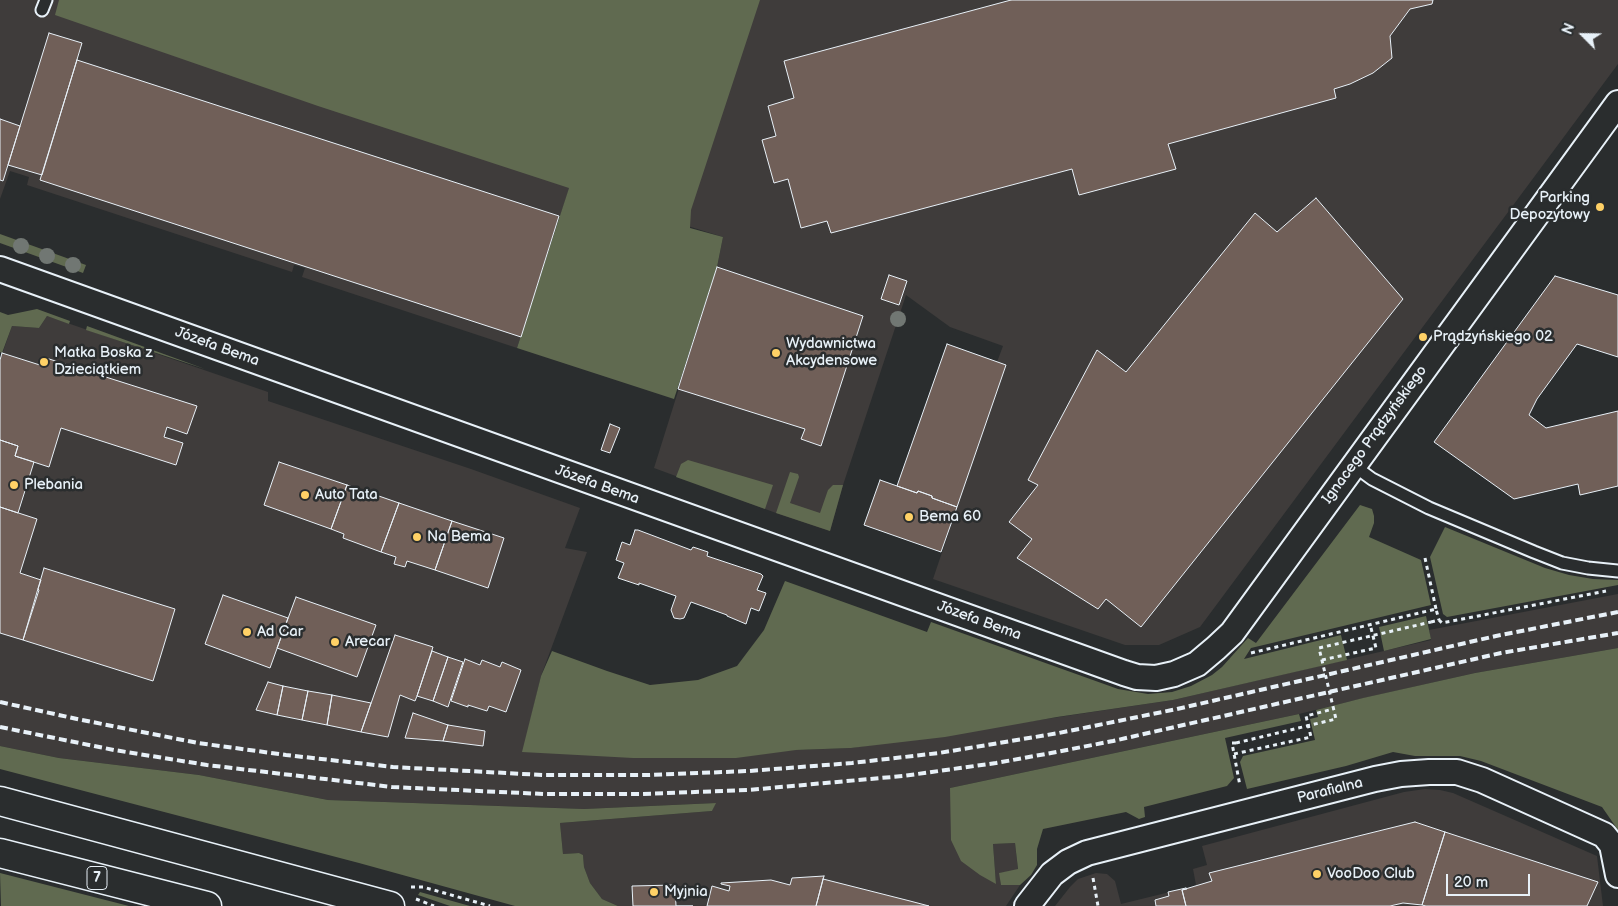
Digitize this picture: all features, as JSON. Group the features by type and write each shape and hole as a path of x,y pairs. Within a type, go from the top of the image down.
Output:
{"main road":[{"path":"0,801 398,896"},
{"name":"7","path":"0,853 207,906"}],"street":[{"name":"Ignacego Prądzyńskiego","path":"1197,664 1232,633 1618,103"},
{"name":"Józefa Bema","path":"0,269 1124,674 1156,678 1174,674 1197,664"},
{"name":"Parafialna","path":"1027,906 1052,874 1068,862 1087,853 1375,779 1401,774 1429,772 1457,772 1482,780 1604,835 1612,845 1618,875"}],"lane":[{"path":"1353,465 1372,479 1429,508 1562,563 1618,571"}],"path":[{"path":"1425,558 1438,620"},
{"path":"1232,789 1241,786 1232,743 1336,719 1319,648 1438,620 1442,623 1609,591"},
{"path":"1242,655 1436,609"},
{"path":"1322,660 1376,648 1370,624"},
{"path":"1234,754 1311,737 1306,716 1333,710"},
{"path":"1092,870 1098,906"},
{"path":"398,896 423,888 490,906"}],"shaded area":[{"path":"0,0 1618,0 1618,64 1200,627 1159,645 1125,645 933,579 957,508 1003,346 950,327 906,295 843,485 830,531 776,513 654,468 717,267 723,237 569,189 517,348 302,277 305,268 294,265 292,272 27,185 29,177 10,171 0,199"},
{"path":"47,316 268,392 268,401 471,469 580,508 565,548 587,552 541,676 523,752 851,748 1173,700 1431,640 1429,630 1618,594 1618,648 1475,673 1299,714 950,788 996,884 993,844 1015,843 1018,870 1000,873 1001,885 1020,885 1006,906 618,906 602,899 590,883 584,867 583,855 579,853 563,854 560,823 712,811 715,803 584,809 328,800 199,775 59,758 0,746 0,507 19,513 34,463 15,456 0,360 12,326 39,328"},
{"path":"1425,789 1453,793 1597,856 1603,906 1055,906 1078,879 1096,873 1107,874 1115,881 1121,904 1187,889 1196,885 1193,869 1207,865 1202,846 1404,792"}],"green space":[{"path":"59,0 760,0 691,210 690,228 723,237 717,267 674,399 517,348 569,188 318,106 55,15"},
{"path":"0,234 86,265 83,273 0,243"},
{"path":"37,309 70,321 69,324 47,316 39,328 12,326 2,353 0,352 0,312 8,315"},
{"path":"87,326 205,369 86,330"},
{"path":"688,460 773,485 765,509 676,477 681,464"},
{"path":"790,472 798,474 799,477 790,503 820,513 828,490 833,485 843,485 830,531 776,513"},
{"path":"1360,505 1372,509 1374,516 1374,523 1369,537 1421,560 1431,605 1251,648 1244,659 1341,635 1347,660 1173,700 1057,717 945,737 851,748 796,750 736,758 633,758 522,752 541,676 552,651 650,685 698,680 737,666 764,630 785,581 927,632 931,622 1118,689 1148,694 1172,692 1191,686 1212,675 1222,667 1248,638 1256,643"},
{"path":"1445,527 1545,568 1593,579 1618,580 1618,585 1447,617 1443,614 1430,557"},
{"path":"1426,616 1431,639 1384,651 1379,627"},
{"path":"1618,648 1618,830 1602,807 1481,761 1460,756 1415,756 1393,752 1346,766 1247,789 1240,762 1243,756 1315,740 1310,719 1318,717 1316,710 1475,673"},
{"path":"1299,714 1301,721 1225,738 1234,778 1227,786 1144,807 1145,817 1139,819 1126,812 1043,829 1037,849 1037,865 1031,875 1020,885 1001,885 999,873 1018,869 1015,843 993,844 996,884 961,861 951,840 950,788"},
{"path":"0,746 59,758 199,775 328,800 584,809 716,803 712,811 560,823 563,854 579,853 583,855 584,867 590,883 602,899 618,906 515,906 0,769"},
{"path":"0,873 129,906 1,906"},
{"path":"420,892 470,906 450,906 418,895"}],"building":[{"path":"1011,0 1433,0 1432,4 1410,9 1390,36 1392,58 1373,73 1334,89 1336,98 1168,144 1176,169 1079,195 1072,169 831,233 827,221 801,228 788,179 774,183 762,140 776,136 768,106 794,98 784,61"},
{"path":"49,33 82,43 42,175 8,165"},
{"path":"77,60 559,216 521,337 40,180"},
{"path":"0,119 20,126 3,181 0,180"},
{"path":"1316,198 1403,299 1141,627 1106,599 1098,609 1017,558 1032,539 1009,522 1038,485 1028,480 1097,350 1126,372 1255,213 1277,232"},
{"path":"717,267 863,316 821,446 801,439 805,429 678,389"},
{"path":"889,275 907,281 899,305 881,299"},
{"path":"1555,276 1618,295 1618,357 1577,344 1537,399 1529,415 1546,428 1618,411 1618,486 1580,495 1578,484 1514,499 1434,442"},
{"path":"947,344 1006,365 957,507 918,491 917,493 897,486"},
{"path":"2,353 43,366 46,358 197,406 187,434 167,427 164,437 183,443 176,465 61,428 49,467 15,456 18,446 0,440 0,360"},
{"path":"610,424 620,428 610,453 601,450"},
{"name":"Plebania","path":"0,440 18,446 15,456 34,462 18,513 0,507"},
{"name":"Auto Tata","path":"279,462 347,485 331,529 264,505"},
{"path":"880,480 917,493 918,491 957,507 941,552 864,525"},
{"path":"347,485 399,503 381,552 343,538 344,534 331,529"},
{"name":"Na Bema","path":"399,503 452,521 435,570 407,561 405,567 394,564 396,557 381,552"},
{"path":"0,507 37,519 20,573 41,580 23,640 0,633"},
{"path":"452,521 504,538 488,588 435,570"},
{"path":"635,530 691,550 693,547 708,552 707,556 761,574 763,576 757,590 766,593 759,611 751,608 746,624 691,602 684,618 674,618 671,610 676,596 618,578 624,563 616,560 622,542 630,545"},
{"path":"44,568 175,609 153,681 23,640"},
{"path":"223,595 288,618 270,668 205,644"},
{"path":"296,597 376,625 357,677 277,648"},
{"path":"395,635 433,647 417,696 415,701 400,695 388,737 361,732"},
{"path":"432,651 448,657 433,701 417,696"},
{"path":"448,657 463,662 448,707 433,701"},
{"path":"465,659 480,665 482,660 500,667 502,662 521,670 506,712 489,706 487,711 451,701"},
{"path":"268,682 283,686 277,715 256,710"},
{"path":"283,686 308,691 302,720 277,715"},
{"path":"308,691 332,695 327,725 302,720"},
{"path":"332,695 371,703 361,732 327,725"},
{"path":"413,713 448,725 443,741 405,738"},
{"path":"448,725 485,731 483,746 443,741"},
{"path":"1415,822 1445,832 1422,905 1403,903 1390,906 1186,906 1182,890 1212,881 1209,873"},
{"path":"1445,832 1598,882 1587,906 1422,905"},
{"path":"824,876 816,906 707,906 712,886 729,891 730,886 721,883 771,880 790,885 792,878"},
{"path":"823,879 910,901 929,906 816,906"},
{"name":"Myjnia","path":"675,885 676,906 633,906 632,886"},
{"path":"1186,888 1182,890 1186,906 1156,906 1155,900 1169,896 1168,892"}],"railway":[{"path":"0,702 198,743 393,767 543,775 648,775 749,771 852,763 939,753 1059,733 1177,709 1496,636 1618,612"},
{"path":"0,727 114,750 207,765 392,787 544,794 642,794 748,790 903,776 996,763 1113,741 1501,653 1618,633"}],"place":[{"name":"Parking Depozytowy","path":"1600,207"},
{"name":"Prądzyńskiego 02","path":"1423,337"},
{"name":"Wydawnictwa Akcydensowe","path":"776,353"},
{"name":"Matka Boska z Dzieciątkiem","path":"44,362"},
{"name":"Plebania","path":"14,485"},
{"name":"Auto Tata","path":"305,495"},
{"name":"Bema 60","path":"909,517"},
{"name":"Na Bema","path":"417,537"},
{"name":"Ad Car","path":"247,632"},
{"name":"Arecar","path":"335,642"},
{"name":"VooDoo Club","path":"1317,874"},
{"name":"Myjnia","path":"654,892"}]}
